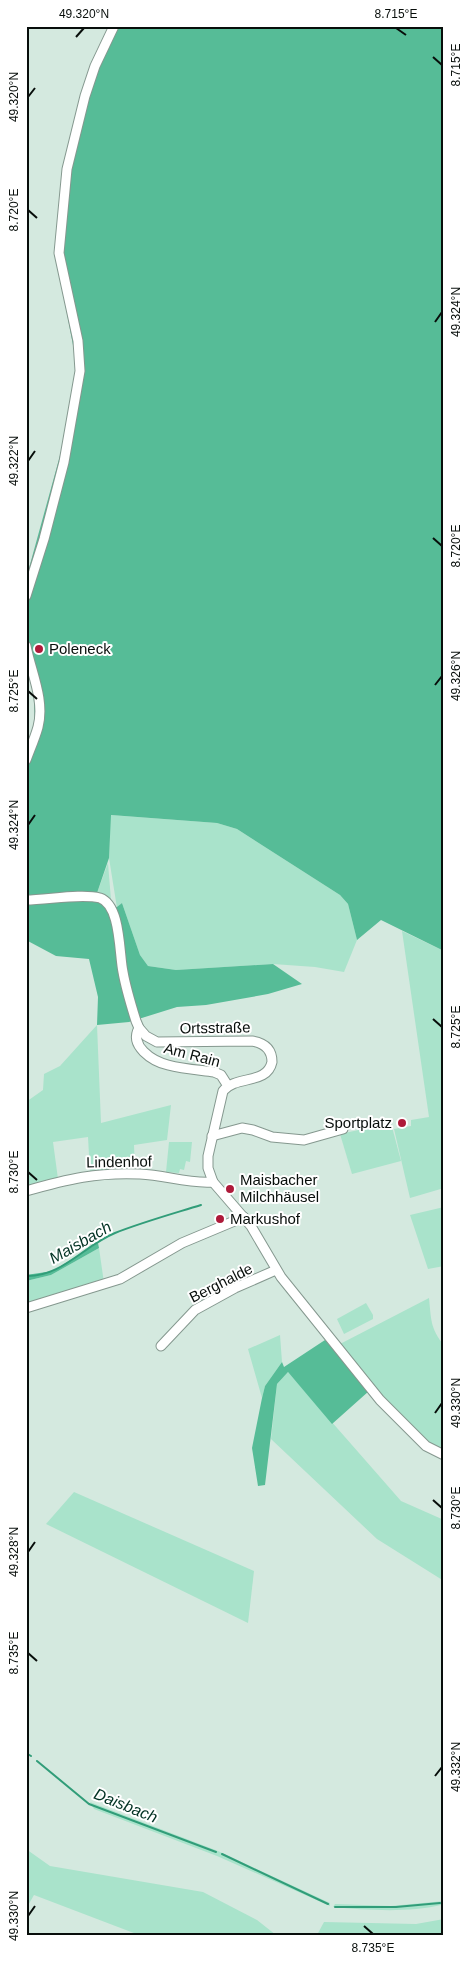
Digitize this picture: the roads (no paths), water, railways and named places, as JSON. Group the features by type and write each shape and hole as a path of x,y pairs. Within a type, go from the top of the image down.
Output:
{"street":[{"path":"26,596 44,539 64,462 80,371 81,359 78,341 59,253 67,169 85,96 95,66 114,26"},
{"path":"26,646 40,711 38,726 26,760"},
{"path":"26,900 88,897 101,898 110,905 117,924 123,973 137,1024"},
{"name":"Am Rain","path":"137,1024 136,1041 143,1052 155,1060 168,1065 214,1072 221,1075 228,1086"},
{"name":"Ortsstraße","path":"137,1024 149,1039 157,1042 252,1040 260,1042 267,1047 272,1058 272,1064 268,1071 259,1077 228,1086"},
{"path":"228,1086 222,1095 212,1136 208,1168 213,1182 257,1235 276,1270 380,1400 426,1446 444,1455"},
{"path":"212,1136 242,1128 272,1137 304,1140 343,1129"},
{"name":"Lindenhof","path":"26,1190 75,1178 101,1174 141,1174 166,1176 193,1183 213,1182"},
{"path":"26,1308 120,1279 182,1242 244,1217"},
{"name":"Berghalde","path":"161,1346 195,1310 235,1288 276,1270"}],"waterway":[{"name":"Maisbach","path":"26,1276 51,1272 115,1233 201,1205"},
{"name":"Daisbach","path":"26,1753 31,1756"},
{"name":"Daisbach","path":"37,1761 89,1804 216,1852"},
{"name":"Daisbach","path":"222,1854 328,1904"},
{"name":"Daisbach","path":"335,1907 396,1907 440,1903"}],"place":[{"name":"Poleneck","path":"39,649"},
{"name":"Sportplatz","path":"402,1123"},
{"name":"Maisbacher Milchhäusel","path":"230,1189"},
{"name":"Markushof","path":"220,1219"}]}
